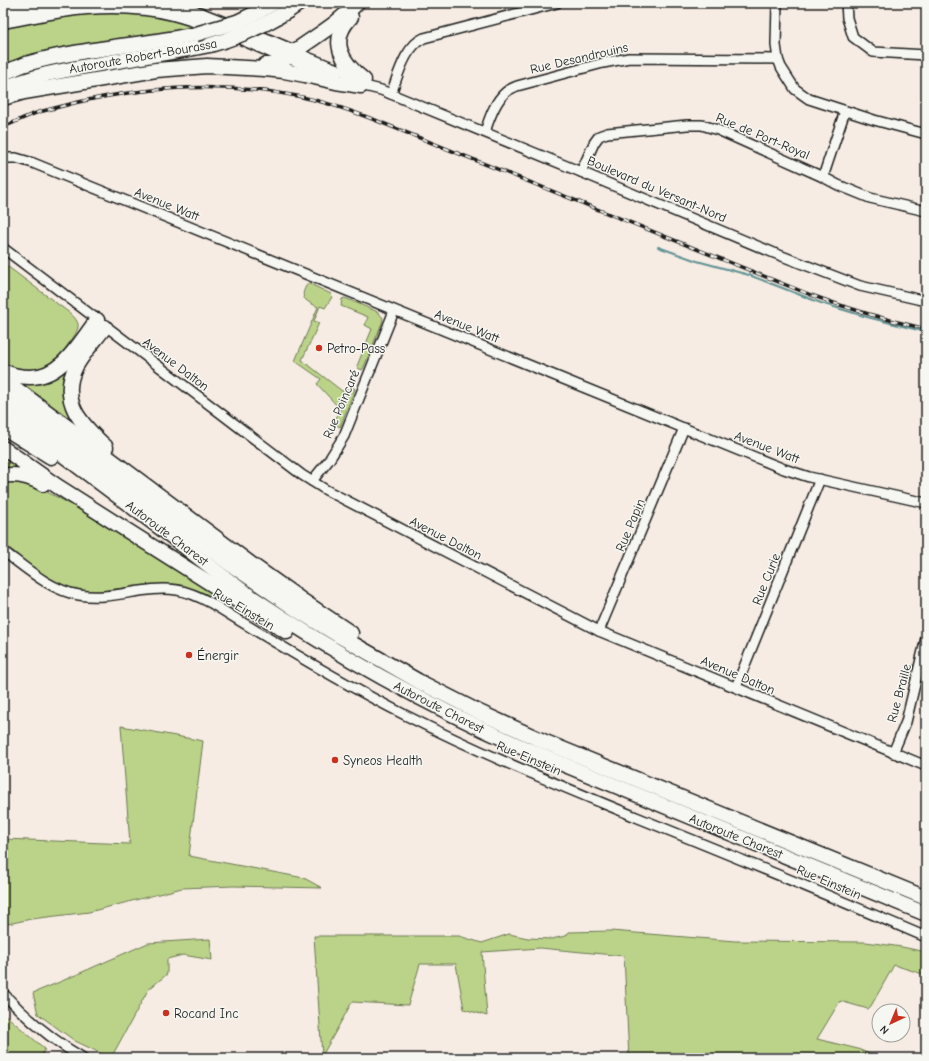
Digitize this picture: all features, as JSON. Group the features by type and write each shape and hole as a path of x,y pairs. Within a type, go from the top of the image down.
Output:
{"highway":[{"name":"Autoroute Robert-Bourassa","path":"3,72 24,65 76,53 175,39 196,34 237,22 274,3"},
{"name":"Autoroute Robert-Bourassa","path":"3,88 46,74 172,53 230,40 270,22 300,3"},
{"path":"224,67 280,63 327,31 343,18 357,3"},
{"path":"362,83 347,64 339,44 342,28 363,3"},
{"path":"3,98 24,92 156,70 207,66 284,71 336,82 362,83"},
{"path":"3,371 14,375 32,377 55,371 101,323"},
{"path":"101,323 73,372 70,381 70,399 74,410 81,422 101,443 188,518"},
{"path":"3,379 250,564 315,609 379,650 434,682 481,713"},
{"name":"Autoroute Charest","path":"3,394 199,541 278,597 326,628 390,666 481,713 582,757 926,898"},
{"name":"Autoroute Charest","path":"3,410 240,589 292,624 385,680 486,732 926,914"},
{"path":"3,427 47,454 201,565 240,589"},
{"path":"3,448 40,474 270,621 366,677 416,696"},
{"path":"3,476 16,475 33,479 111,520"}],"main road":[{"path":"3,11 60,3"},
{"name":"Boulevard du Versant-Nord","path":"159,3 203,15 291,55"},
{"name":"Boulevard du Versant-Nord","path":"3,22 80,8 116,7 144,9 172,14 199,22 291,55"}],"street":[{"path":"392,94 406,55 410,48 418,41 424,38 557,3"},
{"path":"777,3 776,45 778,59 781,67 795,89 809,99 926,134"},
{"path":"846,3 847,18 853,37 873,52 926,55"},
{"name":"Boulevard du Versant-Nord","path":"291,55 485,132 774,253 860,286 926,302"},
{"name":"Rue Desandrouins","path":"485,132 492,112 506,92 517,86 611,62 629,58 778,59"},
{"path":"823,177 845,111"},
{"name":"Rue de Port-Royal","path":"581,172 594,143 599,136 607,133 687,125 702,125 718,130 838,185 870,198 926,211"},
{"name":"Avenue Watt","path":"3,158 16,158 33,163 784,469 926,504"},
{"name":"Avenue Dalton","path":"3,248 312,481 336,495 599,631 926,766"},
{"path":"3,254 28,267"},
{"name":"Rue Poincaré","path":"312,481 329,460 344,436 394,311"},
{"name":"Rue Papin","path":"599,631 684,428"},
{"name":"Rue Curie","path":"736,687 820,479"},
{"name":"Rue Einstein","path":"3,551 47,583 79,595 103,596 149,590 170,590 198,596 346,684 408,717 460,742 926,937"},
{"name":"Rue Braille","path":"893,753 906,722 926,638"},
{"path":"3,993 33,1023 60,1044 83,1058"}],"green space":[{"path":"126,12 166,18 197,28 67,47 3,64 3,27 86,13"},
{"path":"3,263 71,314 77,321 77,331 64,351 52,363 38,368 23,369 16,368 3,362"},
{"path":"308,283 331,294 332,297 325,308 320,306 314,321 319,323 302,360 342,391 347,390 350,385 355,389 340,427 334,423 340,409 317,384 321,379 295,361 318,307 307,301 303,296"},
{"path":"345,298 378,312 383,318 362,370 357,366 372,329 365,325 368,317 341,306 342,299"},
{"path":"69,363 70,367 79,430 15,380"},
{"path":"3,454 23,469 3,473"},
{"path":"10,480 30,483 72,505 218,596 216,599 191,588 167,585 129,587 101,591 78,590 67,587 48,577 38,571 3,543 3,482"},
{"path":"121,726 203,741 189,856 304,878 322,888 233,886 182,888 89,912 31,919 3,925 3,839 130,844"},
{"path":"611,931 735,941 866,942 926,952 926,975 894,965 868,1009 840,1001 817,1039 858,1049 879,1058 629,1058 624,956 540,948 482,952 487,1016 464,1009 456,964 420,964 408,1005 352,1002 322,1056 314,936 459,936 482,943 509,934 528,938 551,939 566,936 569,932"},
{"path":"210,939 212,960 183,955 167,959 167,974 148,990 111,1058 75,1041 38,1014 33,993 148,943"},
{"path":"3,1013 45,1049 40,1058 3,1058"}],"waterway":[{"path":"658,247 697,261 749,275 821,303 867,317 926,332"}],"railway":[{"path":"3,127 39,112 74,103 102,97 157,90 185,88 241,89 307,98 336,106 375,120 811,295 868,314 926,329"}],"place":[{"name":"Petro-Pass","path":"319,348"},
{"name":"Énergir","path":"189,655"},
{"name":"Syneos Health","path":"335,760"},
{"name":"Rocand Inc","path":"166,1013"}]}
